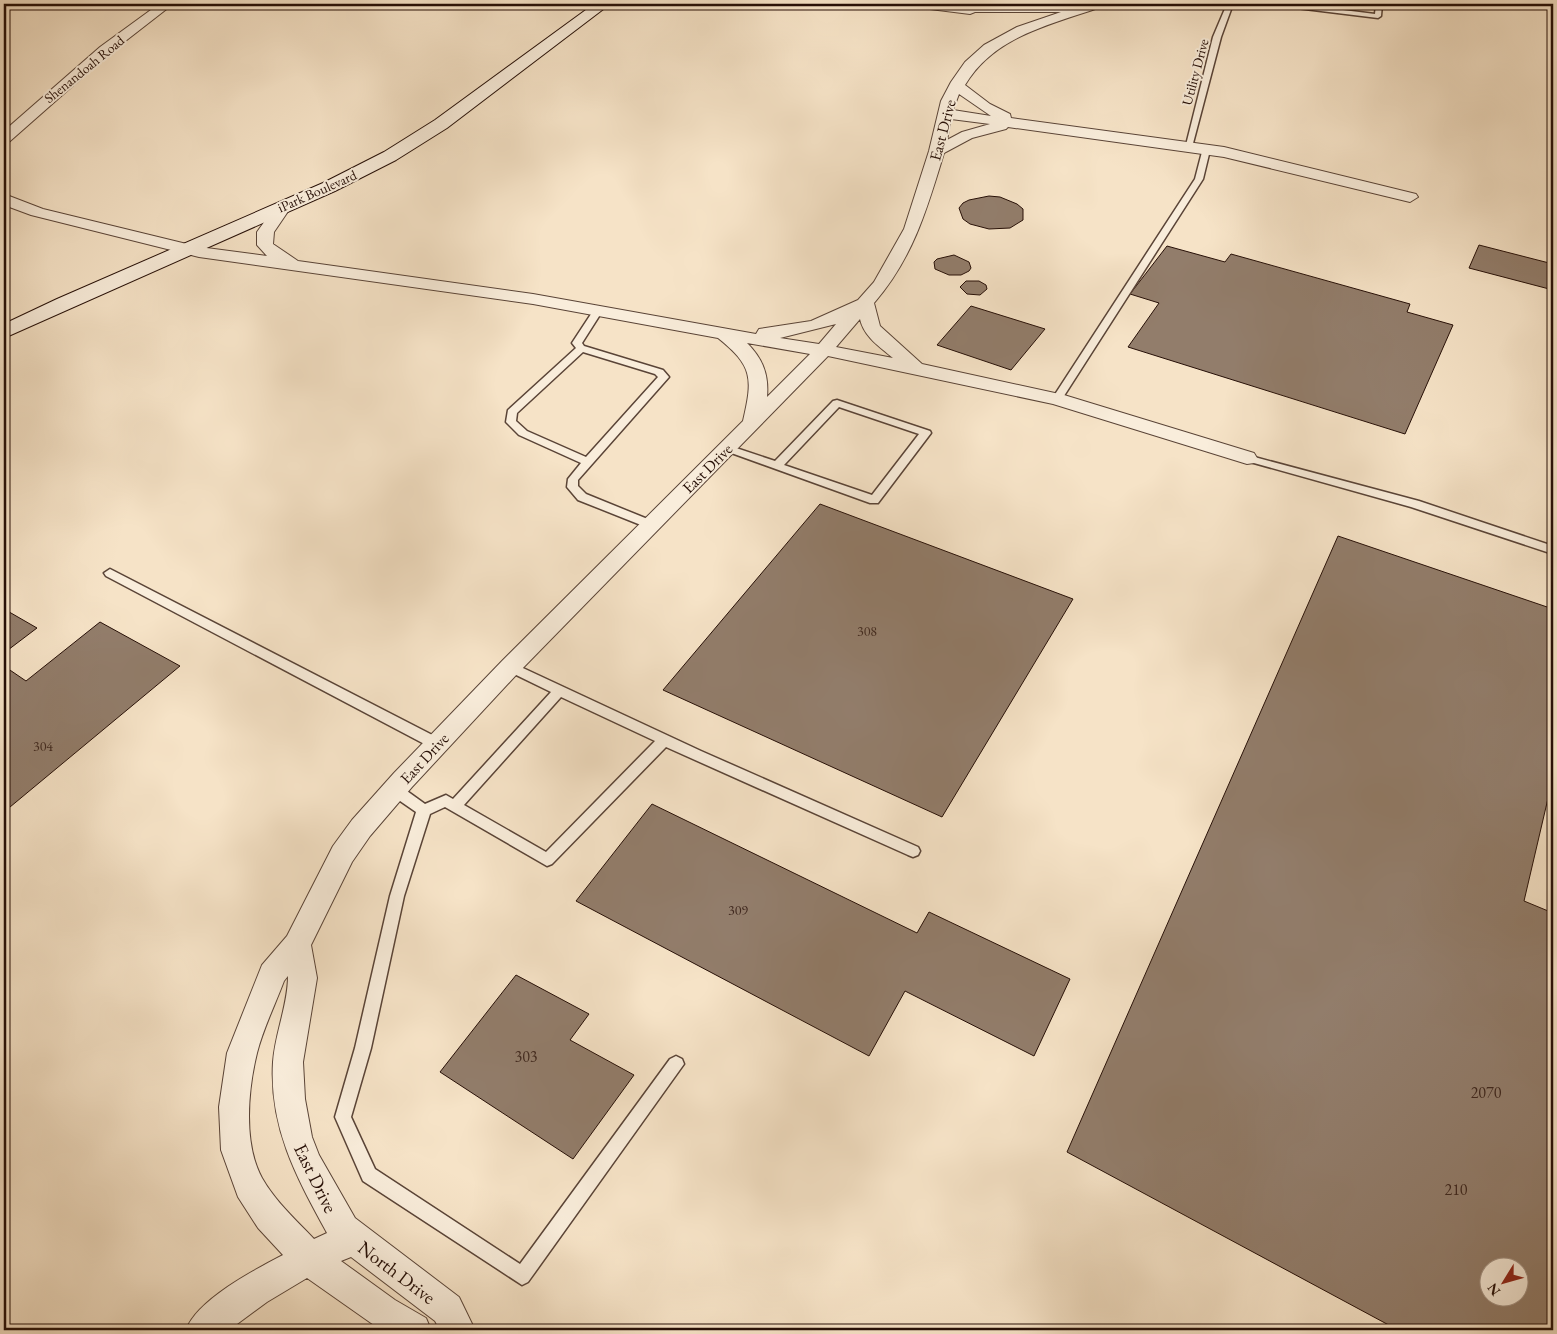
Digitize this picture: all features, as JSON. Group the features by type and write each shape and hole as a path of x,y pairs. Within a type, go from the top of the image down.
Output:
{"main road":[{"name":"iPark Boulevard","path":"4,315 324,175 373,151 423,119 584,4"},
{"name":"iPark Boulevard","path":"4,332 64,302 188,249 371,166 426,135 603,4"}],"street":[{"name":"Shenandoah Road","path":"4,139 105,50 167,4"},
{"path":"922,4 976,11 1024,29"},
{"path":"955,8 1057,9 1094,4"},
{"name":"East Drive","path":"308,1258 270,1216 249,1186 237,1150 234,1106 242,1053 272,974 297,945 342,854 361,828 395,790 510,667 825,350 865,303 893,266 912,229 937,151 947,114 948,102 956,85 970,65 990,48 1024,29 1094,4"},
{"path":"956,85 985,107 1018,123"},
{"path":"947,114 1206,150 1410,197"},
{"path":"937,151 967,135 988,128 1018,123"},
{"path":"4,199 38,212 188,249 441,284 825,350 917,369 1057,399 1247,458"},
{"path":"282,207 267,227 264,238 266,247 272,254 304,266"},
{"path":"724,334 770,333 823,324 844,316 865,303 871,327 880,338 917,369"},
{"path":"724,334 748,353 759,374 759,395 753,422"},
{"name":"East Drive","path":"297,945 303,978 288,1062 290,1099 296,1137 322,1197 343,1230 353,1239"},
{"path":"202,1330 270,1279 308,1258 353,1239"},
{"name":"North Drive","path":"353,1239 447,1309 458,1330"},
{"path":"308,1258 383,1312 414,1330"}],"lane":[{"name":"Utility Drive","path":"1188,147 1217,37 1230,4"},
{"path":"1280,4 1378,16 1379,4"},
{"path":"1057,399 1199,179 1206,150"},
{"path":"598,310 577,343 581,348 659,372 664,377 661,383 573,479 572,487 582,497 651,525"},
{"path":"581,348 512,412 511,422 523,433 588,462"},
{"path":"727,448 777,466 874,500 926,433 836,403 777,466"},
{"path":"1247,458 1415,504 1553,550"},
{"path":"110,573 437,744"},
{"path":"510,667 664,740 913,851"},
{"path":"454,806 560,690"},
{"path":"424,810 446,802 547,860 664,740"},
{"path":"395,790 424,810"},
{"path":"424,810 397,896 363,1048 343,1116 369,1175 522,1276 676,1064"}],"building":[{"path":"989,196 1000,197 1017,204 1023,209 1023,220 1010,228 989,229 970,224 963,219 959,208 963,203"},
{"path":"1479,245 1553,264 1553,290 1469,268"},
{"path":"1167,246 1225,262 1231,254 1410,304 1407,312 1453,325 1405,434 1128,347 1159,303 1130,294"},
{"path":"954,255 969,262 971,268 969,271 961,275 949,275 935,269 934,262 937,259"},
{"path":"966,281 979,281 986,285 987,289 980,295 967,294 960,287"},
{"path":"971,306 1045,329 1011,370 937,345"},
{"path":"820,504 1073,599 942,817 663,690"},
{"path":"1338,536 1553,609 1553,777 1524,901 1553,913 1553,1330 1398,1330 1067,1152"},
{"path":"4,609 37,628 4,653"},
{"path":"100,622 180,666 4,812 4,666 26,681"},
{"path":"652,804 917,933 929,912 1070,979 1034,1056 905,991 869,1056 576,901"},
{"path":"516,975 589,1014 570,1040 634,1075 573,1159 440,1072"}]}
